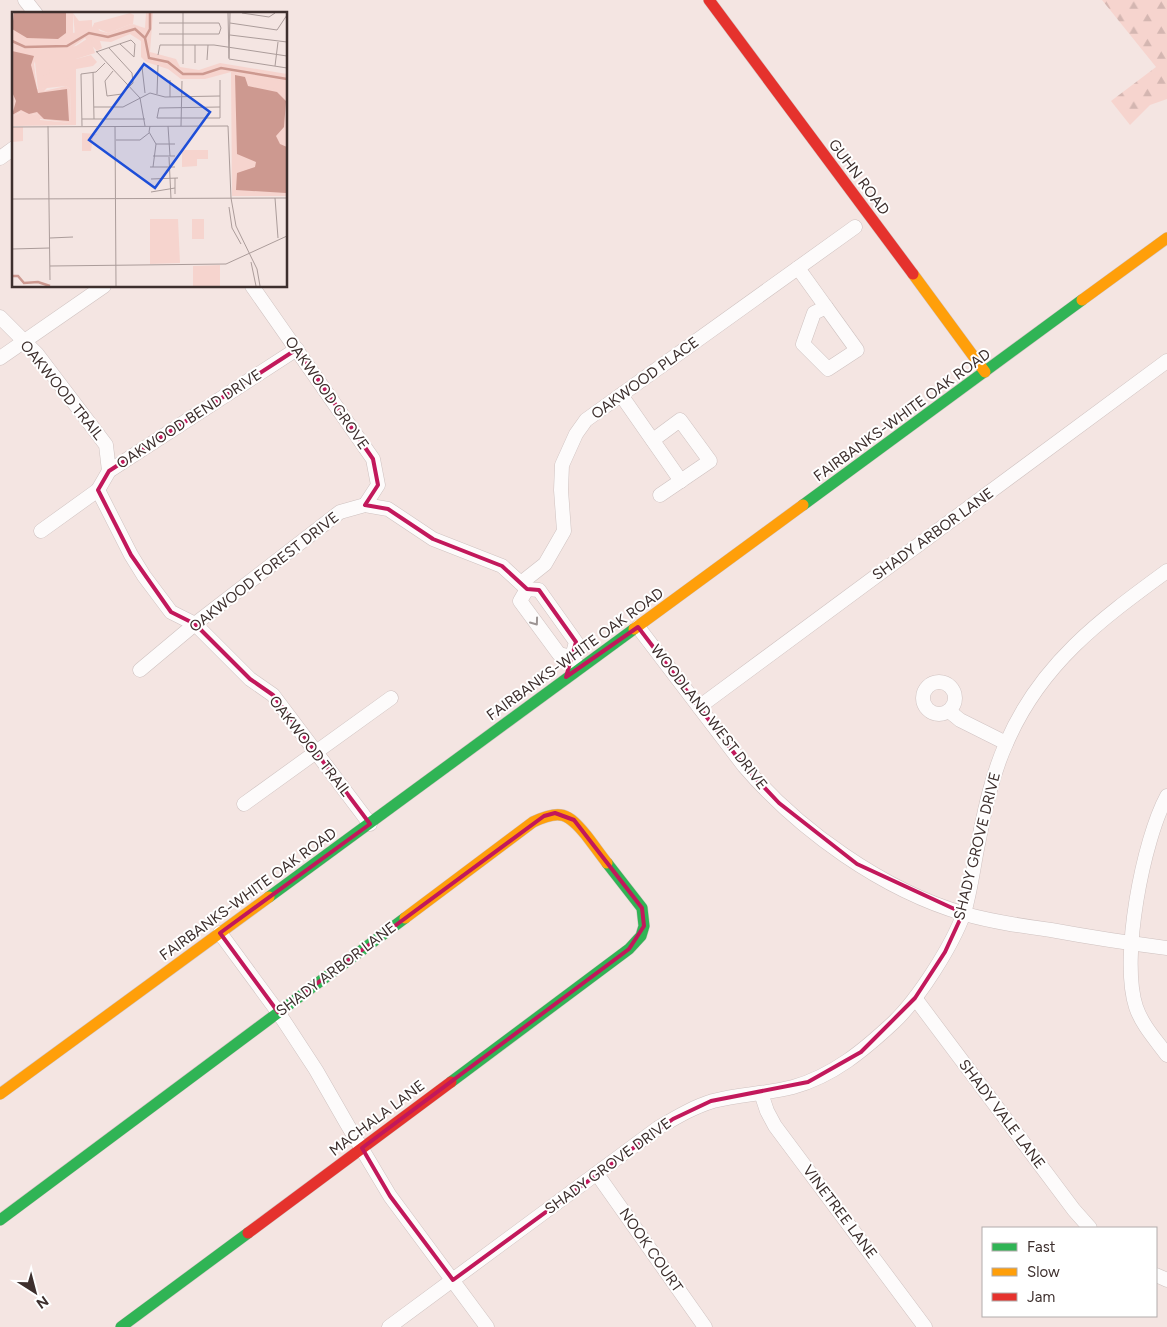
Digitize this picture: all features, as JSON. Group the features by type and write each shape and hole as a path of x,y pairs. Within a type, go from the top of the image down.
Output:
{"street":[{"path":"25,0 34,12"},
{"name":"GUHN ROAD","path":"709,0 985,372"},
{"path":"0,158 12,149"},
{"name":"OAKWOOD PLACE","path":"524,586 545,564 564,531 561,490 562,464 576,434 586,420 855,227"},
{"name":"FAIRBANKS-WHITE OAK ROAD","path":"0,1094 370,824 576,662 638,626 1167,238"},
{"path":"798,268 826,307"},
{"path":"0,358 101,288"},
{"name":"OAKWOOD GROVE","path":"253,288 372,459 378,485 365,504"},
{"name":"OAKWOOD TRAIL","path":"0,317 37,354 106,445 109,471"},
{"name":"OAKWOOD BEND DRIVE","path":"41,531 98,490 109,471 297,349"},
{"name":"SHADY ARBOR LANE","path":"699,707 1167,361"},
{"path":"621,395 681,481"},
{"path":"653,440 680,420 710,461 660,495"},
{"name":"OAKWOOD TRAIL","path":"98,490 131,555 171,612 195,624 250,679 273,695 370,824"},
{"path":"365,504 388,509 433,539 502,566 524,586 539,590 576,642 576,662 559,654 520,601 524,586"},
{"name":"OAKWOOD FOREST DRIVE","path":"140,670 195,624 340,512 365,504"},
{"name":"SHADY GROVE DRIVE","path":"389,1327 658,1128 682,1114 711,1101 793,1087 808,1082 844,1064 861,1052 896,1021 915,998 945,952 964,913 989,794 1006,743 1015,723 1034,692 1072,647 1100,622 1167,571"},
{"name":"WOODLAND WEST DRIVE","path":"638,626 758,783 778,803 857,864 929,901 992,921 1167,948"},
{"path":"244,804 391,698"},
{"path":"949,711 960,720 1006,743"},
{"path":"1167,796 1149,841 1131,943 1130,980 1141,1020 1167,1055"},
{"name":"SHADY ARBOR LANE","path":"0,1220 544,816 555,813 565,815 574,820 642,908 644,926"},
{"name":"MACHALA LANE","path":"121,1327 629,949 641,936 644,926"},
{"path":"220,933 278,1012 316,1070 390,1196 487,1327"},
{"name":"SHADY VALE LANE","path":"915,998 1074,1210 1089,1227"},
{"name":"VINETREE LANE","path":"761,1093 767,1111 775,1126 925,1327"},
{"name":"NOOK COURT","path":"598,1174 706,1327"}],"highlighted area":[{"path":"297,349 373,459 378,485 365,505 388,509 433,539 502,566 527,589 539,590 576,642 566,677 638,627 744,766 779,803 857,864 963,913 945,952 915,998 861,1052 808,1082 711,1101 673,1119 453,1280 390,1196 362,1148 629,949 644,926 642,908 574,820 555,813 544,816 278,1012 220,933 370,824 273,695 250,679 195,624 171,612 131,555 98,490 109,471"}],"green space":[{"path":"1102,0 1167,0 1167,99 1150,105 1130,125 1111,101 1156,67"}],"traffic: fast":[{"path":"803,505 1082,300"},
{"path":"269,897 634,629"},
{"path":"451,1082 629,949 641,936 644,926 642,908 607,863"},
{"path":"0,1220 405,918"},
{"path":"121,1327 248,1233"}],"traffic: slow":[{"path":"1082,300 1167,238"},
{"path":"913,274 985,372"},
{"path":"634,629 803,505"},
{"path":"405,918 533,822 550,815 563,815 574,822 607,863"},
{"path":"0,1094 269,897"}],"traffic: jam":[{"path":"709,0 913,274"},
{"path":"248,1233 451,1082"}]}
